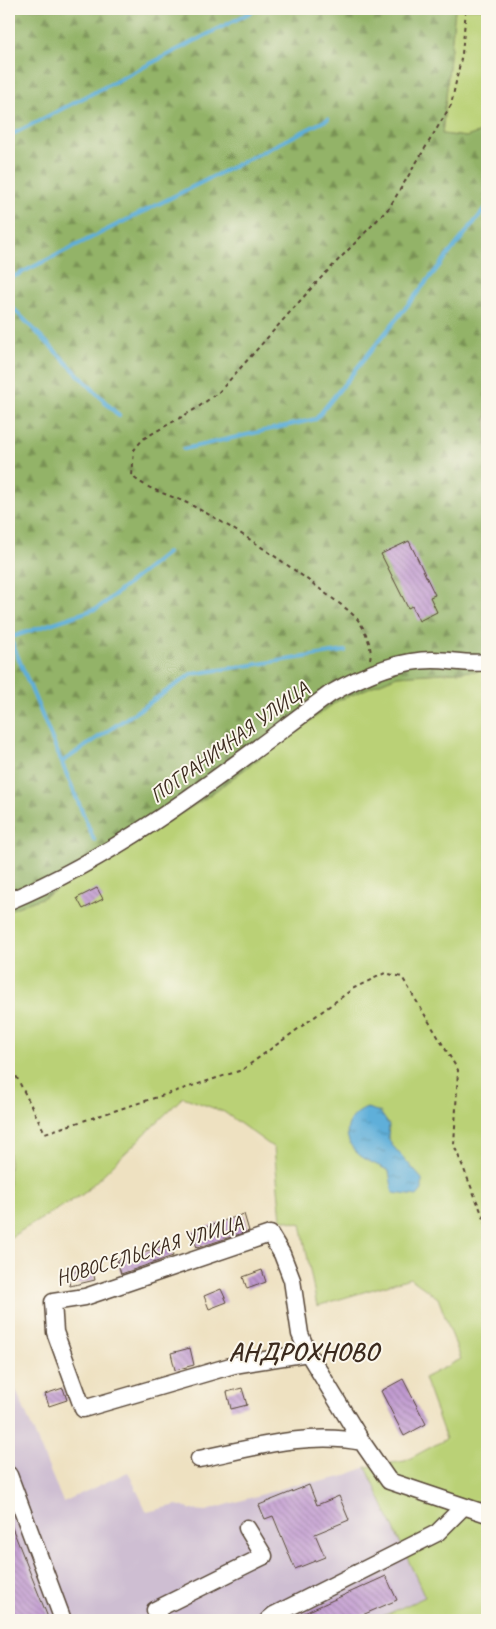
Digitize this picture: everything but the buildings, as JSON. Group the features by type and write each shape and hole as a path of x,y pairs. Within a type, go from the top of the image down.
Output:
{"street":[{"name":"ПОГРАНИЧНАЯ УЛИЦА","path":"9,902 50,884 143,830 330,694 359,677 411,662 430,660 487,662"},
{"name":"НОВОСЕЛЬСКАЯ УЛИЦА","path":"270,1234 282,1254 292,1280 300,1334 308,1352 234,1365 83,1409 56,1332 54,1302 85,1297 270,1234"},
{"path":"308,1352 362,1442 389,1481 462,1508 487,1514"},
{"path":"199,1459 274,1442 342,1438 362,1442"},
{"path":"9,1475 63,1620"},
{"path":"268,1620 274,1615 437,1533 462,1508"},
{"path":"160,1620 155,1610 264,1556 247,1528"}],"path":[{"path":"359,677 368,665 371,649 358,621 289,566 237,532 192,505 144,486 132,476 131,465 134,450 143,439 197,408 219,392 316,283 389,208 451,105 462,54 466,9"},
{"path":"9,803 16,823 12,840 9,844"},
{"path":"9,1062 45,1133 242,1070 354,988 385,973 402,977 458,1070 454,1145 487,1226"}],"shaded area":[{"path":"9,1373 63,1502 128,1472 147,1512 177,1505 192,1510 206,1511 304,1482 319,1482 342,1477 366,1467 425,1597 374,1620 9,1620"}],"green space":[{"path":"9,9 455,9 442,134 466,137 487,130 487,670 397,676 337,701 204,799 44,897 9,910"},
{"path":"455,9 487,9 487,130 466,137 442,134"},
{"path":"487,670 487,1620 374,1620 425,1597 366,1467 405,1461 446,1439 424,1378 461,1359 438,1298 410,1278 317,1306 301,1224 281,1219 274,1148 224,1112 183,1097 83,1194 9,1238 9,910 44,897 204,799 337,701 397,676"}],"water":[{"path":"367,1108 380,1112 389,1125 388,1137 392,1145 422,1179 422,1190 417,1196 393,1193 389,1171 362,1157 350,1145 347,1132 348,1126 355,1115"}],"waterway":[{"path":"9,136 257,9"},
{"path":"9,279 328,119"},
{"path":"184,449 316,419 485,209 487,209"},
{"path":"9,304 119,416"},
{"path":"9,638 98,608 167,553"},
{"path":"10,638 94,840"},
{"path":"62,762 192,674 345,651"}],"district":[{"name":"АНДРОХНОВО","path":"304,1351"}]}
